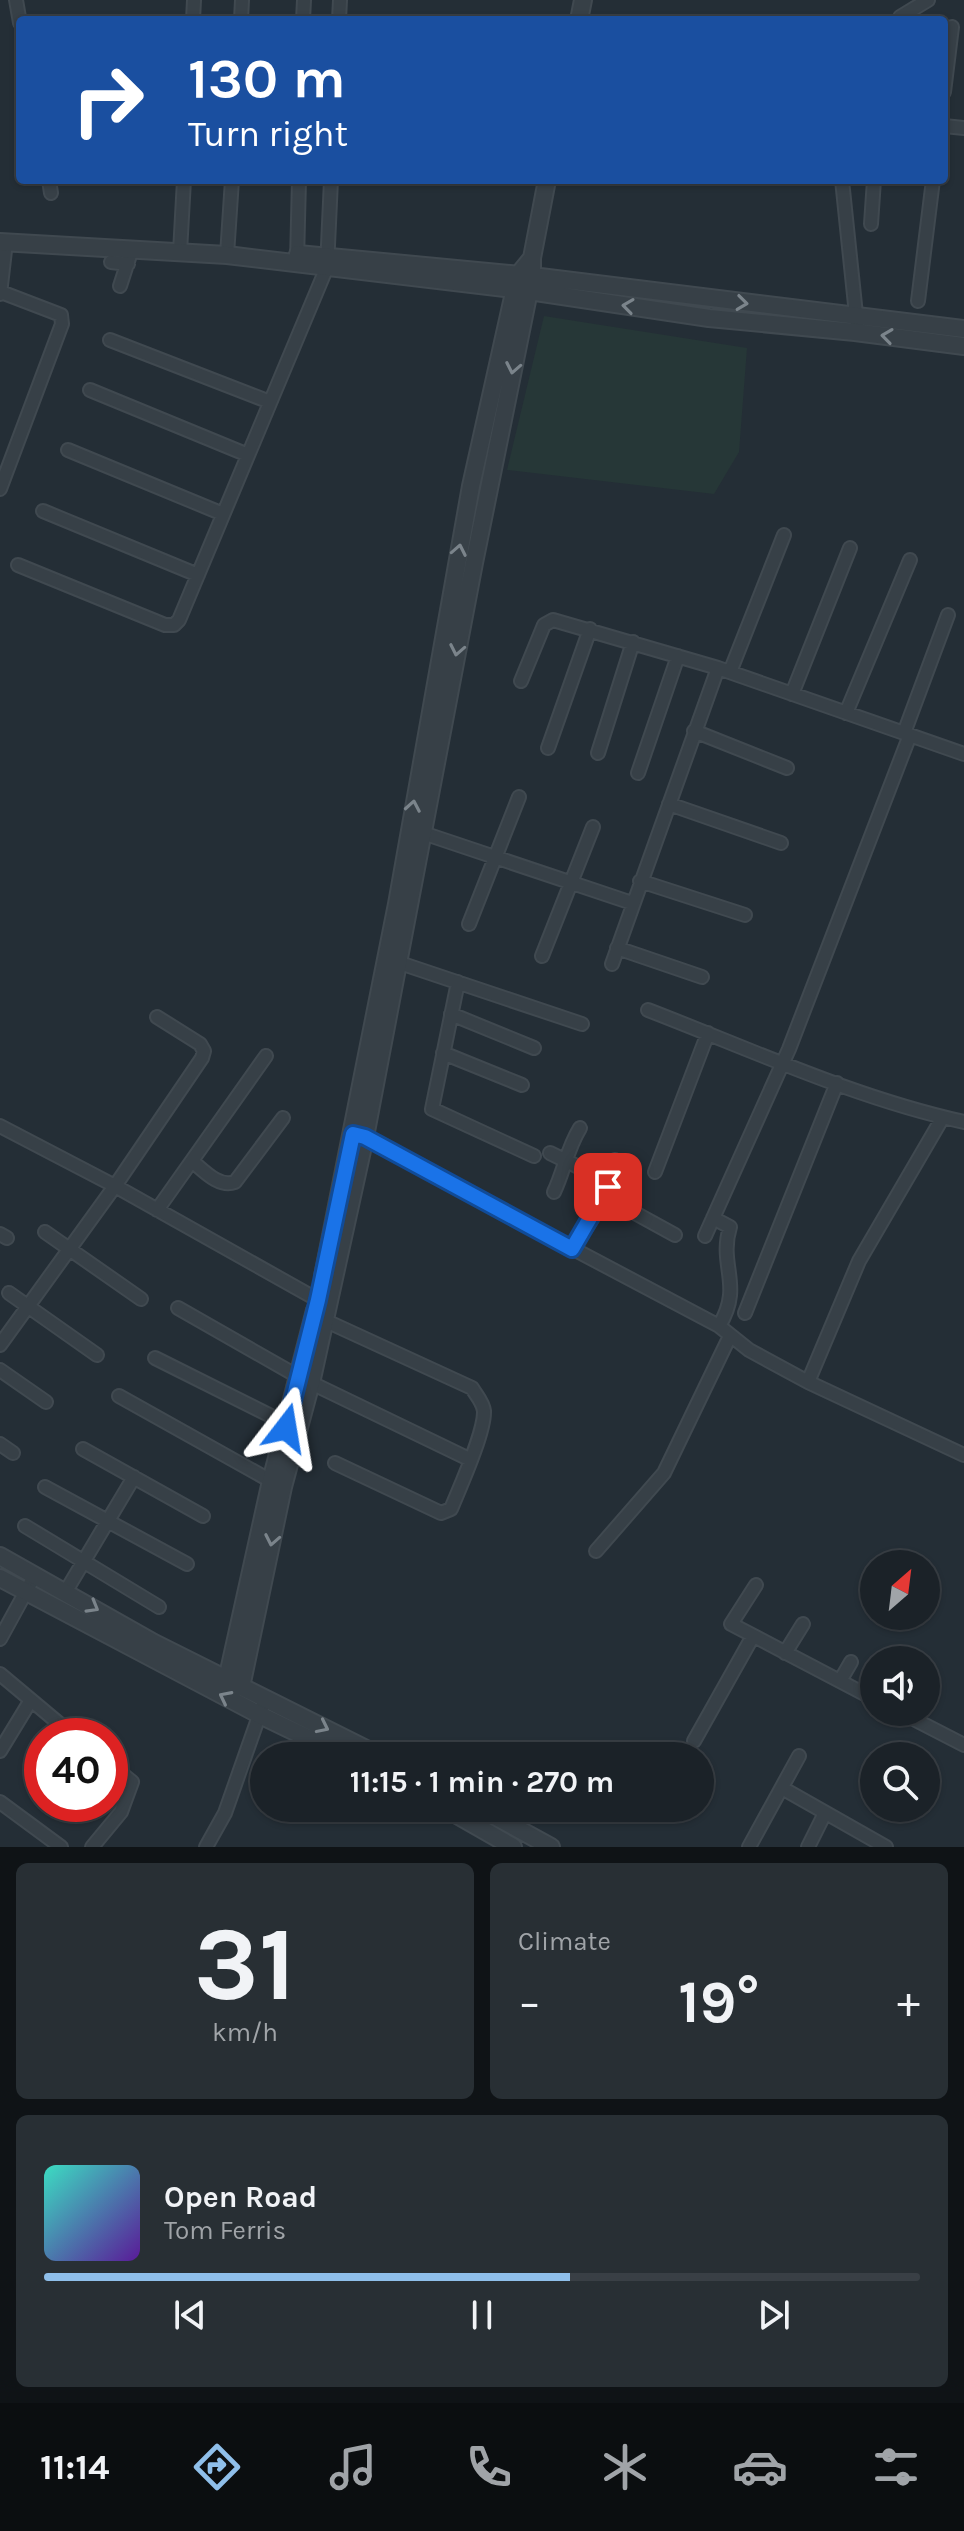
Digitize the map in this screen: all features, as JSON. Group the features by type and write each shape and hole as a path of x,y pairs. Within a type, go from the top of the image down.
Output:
{"street":[{"path":"903,16 928,0"},
{"path":"948,60 952,27"},
{"path":"180,248 184,184"},
{"path":"228,250 232,184"},
{"path":"297,258 299,184"},
{"path":"18,565 165,625 174,625 179,620 327,261 331,184"},
{"path":"359,1136 468,502 532,258 546,184"},
{"path":"842,184 856,325"},
{"path":"871,224 874,184"},
{"path":"918,301 933,184"},
{"path":"0,489 62,324 61,315 0,293 2,240 228,250 523,283 709,318 964,329"},
{"path":"51,240 130,257"},
{"path":"111,262 180,248"},
{"path":"120,286 130,257"},
{"path":"234,1683 283,1487 400,963 523,283"},
{"path":"856,325 964,346"},
{"path":"110,340 270,402"},
{"path":"90,390 248,455"},
{"path":"68,450 223,514"},
{"path":"43,511 198,575"},
{"path":"612,964 694,731 784,535"},
{"path":"792,694 850,548"},
{"path":"846,713 910,560"},
{"path":"705,1236 782,1062 907,734 948,615"},
{"path":"521,681 544,625 553,620 724,670 964,754"},
{"path":"548,748 590,629"},
{"path":"598,753 633,642"},
{"path":"638,773 678,656"},
{"path":"694,731 787,768"},
{"path":"469,924 519,797"},
{"path":"669,804 781,843"},
{"path":"542,956 593,827"},
{"path":"423,833 632,903"},
{"path":"640,881 745,915"},
{"path":"617,948 702,977"},
{"path":"400,963 582,1024"},
{"path":"458,982 432,1109 534,1156"},
{"path":"648,1010 921,1113 964,1122"},
{"path":"451,1014 534,1048"},
{"path":"0,1345 115,1186 202,1058 204,1051 200,1044 157,1017"},
{"path":"655,1172 708,1033"},
{"path":"443,1053 522,1085"},
{"path":"157,1210 266,1056"},
{"path":"745,1313 837,1083"},
{"path":"808,1382 859,1261 943,1117"},
{"path":"192,1161 219,1182 227,1185 235,1182 283,1118"},
{"path":"0,1126 115,1186 323,1308 472,1388 482,1404 484,1413 471,1460 451,1509 441,1513 335,1463"},
{"path":"554,1192 562,1175 564,1160 580,1128"},
{"path":"359,1136 719,1326 749,1350 808,1382 964,1455"},
{"path":"550,1153 607,1181"},
{"path":"572,1249 604,1196 615,1160"},
{"path":"604,1196 675,1235"},
{"path":"713,1218 730,1227 725,1243 732,1289 728,1312 719,1326"},
{"path":"45,1232 141,1299"},
{"path":"9,1293 97,1355"},
{"path":"731,1297 750,1300"},
{"path":"178,1308 305,1380 471,1460"},
{"path":"596,1551 664,1473 730,1336"},
{"path":"155,1358 287,1424"},
{"path":"0,1370 46,1402"},
{"path":"234,1683 271,1481 287,1424 305,1380"},
{"path":"119,1396 271,1481"},
{"path":"0,1444 13,1453"},
{"path":"83,1449 203,1516"},
{"path":"66,1591 134,1477"},
{"path":"45,1487 187,1564"},
{"path":"25,1526 159,1607"},
{"path":"0,1556 154,1643 234,1683 263,1707 322,1742"},
{"path":"0,1639 35,1575"},
{"path":"0,1578 263,1707 347,1742"},
{"path":"756,1585 731,1624 860,1692"},
{"path":"785,1653 803,1624"},
{"path":"694,1741 753,1636"},
{"path":"840,1681 851,1662"},
{"path":"0,1674 52,1718"},
{"path":"0,1751 31,1700"},
{"path":"206,1847 225,1813 263,1707"},
{"path":"927,1726 964,1745"},
{"path":"749,1847 799,1756"},
{"path":"782,1788 868,1843 886,1847"},
{"path":"0,1802 61,1847"},
{"path":"808,1847 825,1813"},
{"path":"92,1847 113,1822"},
{"path":"469,1822 513,1847"},
{"path":"505,1822 551,1847"}],"shaded area":[{"path":"544,316 747,348 739,452 714,494 507,470"}],"route":[{"path":"286,1428 318,1300 353,1134 365,1137 572,1249 608,1187"}]}
